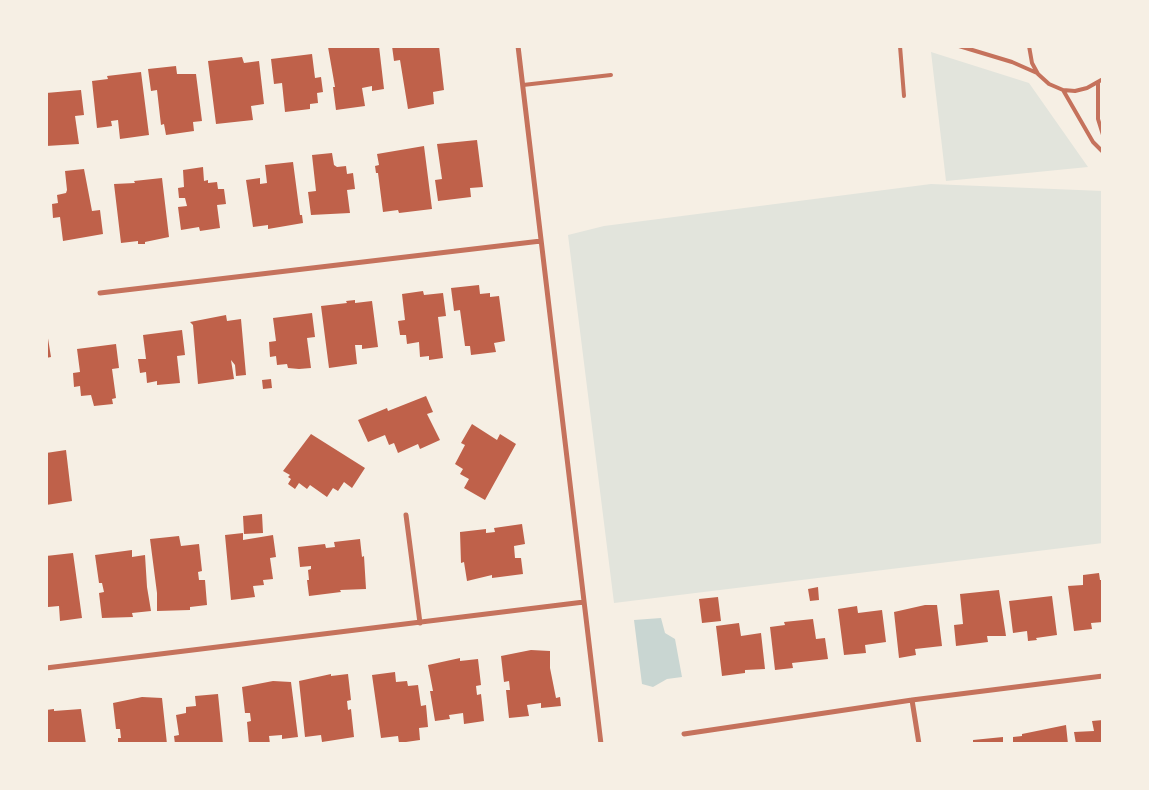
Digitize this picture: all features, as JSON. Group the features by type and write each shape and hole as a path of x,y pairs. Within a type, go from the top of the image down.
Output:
{"street":[{"path":"518,46 601,744"},
{"path":"100,293 541,240"},
{"path":"406,514 420,623"},
{"path":"46,668 584,602"},
{"path":"684,734 912,700 1103,676"},
{"path":"912,700 918,744"}],"lane":[{"path":"900,46 904,96"},
{"path":"959,46 1012,62 1038,74 1049,84 1063,90 1081,90 1103,79"},
{"path":"1029,46 1032,63 1038,74"},
{"path":"523,85 611,75"},
{"path":"1098,83 1098,119 1103,135"},
{"path":"1063,90 1093,142 1103,152"}],"shaded area":[{"path":"931,52 1029,83 1088,167 946,181"},
{"path":"931,184 1103,191 1103,543 614,603 568,235 604,226"},
{"path":"661,618 665,633 675,639 682,677 667,679 653,687 642,684 634,620"}],"building":[{"path":"379,46 384,89 372,91 372,86 362,88 365,106 336,110 333,87 335,87 328,47"},
{"path":"392,46 439,46 444,90 433,92 434,104 408,109 400,60 394,61"},
{"path":"312,54 315,78 321,77 323,92 317,93 318,103 310,104 310,109 285,112 282,83 274,84 271,59"},
{"path":"242,57 244,63 259,61 264,104 251,106 253,120 216,124 208,61"},
{"path":"176,66 177,74 196,74 202,121 193,122 194,131 166,135 164,124 161,125 157,90 151,91 148,69"},
{"path":"141,72 149,135 120,139 118,120 111,121 112,126 97,128 92,81 108,79 107,76"},
{"path":"81,90 84,115 75,116 79,144 46,146 46,93"},
{"path":"477,140 483,187 470,188 471,197 438,201 435,180 442,179 437,144"},
{"path":"424,146 432,209 399,213 398,210 383,212 378,173 376,173 375,166 379,165 377,154"},
{"path":"332,153 334,165 337,167 346,166 347,174 353,173 355,189 347,190 350,213 311,215 308,192 316,191 312,155"},
{"path":"293,162 300,215 302,215 303,223 268,229 268,225 253,227 246,180 260,178 260,184 267,183 265,165"},
{"path":"203,167 204,181 208,180 208,183 217,182 218,189 224,189 226,204 217,205 220,228 200,231 199,227 181,230 178,207 187,206 185,198 179,198 178,188 184,187 183,170"},
{"path":"84,169 92,211 100,210 103,234 63,241 60,217 53,218 52,204 58,203 57,195 66,193 65,171"},
{"path":"162,178 169,237 145,242 145,244 138,244 138,241 121,243 114,184 135,183 134,181"},
{"path":"479,285 480,294 490,293 490,297 499,296 505,341 494,343 496,352 471,355 470,346 465,346 460,310 454,311 451,288"},
{"path":"423,291 424,295 443,293 446,316 438,317 443,358 429,360 429,356 420,357 419,342 407,344 406,335 400,335 398,321 405,320 402,294"},
{"path":"355,300 355,303 372,301 378,347 362,349 362,345 355,345 357,364 329,368 321,306 347,303 346,301"},
{"path":"312,313 315,337 307,338 311,368 299,369 288,368 287,364 277,365 276,356 270,357 269,342 276,341 273,318"},
{"path":"226,315 227,321 241,319 246,375 236,376 235,365 231,360 234,379 198,384 193,325 190,322"},
{"path":"46,326 51,357 46,358"},
{"path":"182,330 185,355 177,356 180,383 157,385 157,381 147,383 146,372 140,373 138,359 146,359 143,335"},
{"path":"116,344 119,368 112,369 116,398 112,399 113,404 94,406 91,395 81,396 80,386 74,387 73,373 80,372 77,349"},
{"path":"271,379 272,388 263,389 262,380"},
{"path":"426,396 433,412 427,414 440,440 420,449 418,444 398,453 394,443 389,445 385,435 368,442 358,420 387,408 388,411"},
{"path":"472,424 497,440 500,434 516,444 485,500 464,488 469,479 460,474 463,469 455,464 465,445 461,443"},
{"path":"311,434 365,468 352,488 344,482 338,491 333,488 327,497 310,485 307,489 299,483 295,489 288,484 291,479 288,477 290,475 283,471"},
{"path":"66,450 72,501 46,505 46,453"},
{"path":"262,514 263,533 244,534 243,516"},
{"path":"522,524 525,544 514,546 515,558 521,558 523,574 492,578 492,575 467,581 464,562 461,563 460,532 486,529 486,533 495,532 494,528"},
{"path":"243,533 243,540 273,535 276,557 270,558 273,579 263,580 264,585 253,586 255,597 231,600 225,535"},
{"path":"179,536 181,546 199,544 202,571 198,572 199,580 205,580 207,605 190,607 190,610 157,611 157,593 150,539"},
{"path":"360,539 362,557 364,556 366,589 340,590 341,592 309,596 307,580 309,580 308,570 311,569 311,566 300,567 298,547 325,544 326,548 335,547 334,542"},
{"path":"132,550 132,557 145,555 151,611 132,613 133,617 102,618 99,593 104,592 102,583 99,583 95,555"},
{"path":"73,553 82,618 60,621 59,606 48,607 46,604 46,556"},
{"path":"1099,573 1100,580 1103,580 1103,622 1091,623 1092,629 1074,631 1068,586 1083,585 1083,575"},
{"path":"818,587 819,600 810,601 808,589"},
{"path":"999,590 1006,636 987,636 988,642 956,646 954,625 963,624 960,594"},
{"path":"1052,596 1057,635 1028,641 1027,631 1013,633 1009,601"},
{"path":"718,597 721,621 702,623 699,599"},
{"path":"925,605 937,605 942,646 915,649 916,655 899,658 894,612"},
{"path":"857,606 858,613 882,610 886,642 865,645 866,653 844,655 838,609"},
{"path":"813,619 816,639 825,638 828,659 792,663 793,668 775,670 770,627 785,625 784,622"},
{"path":"739,623 741,636 761,633 765,669 745,670 745,673 722,676 716,626"},
{"path":"531,650 550,651 550,668 556,698 560,697 561,706 541,708 541,703 527,705 529,716 509,718 506,690 510,690 509,681 504,682 501,656"},
{"path":"460,658 460,661 478,659 481,685 476,686 477,695 481,694 484,721 464,724 463,713 449,715 450,719 435,721 430,691 433,691 428,665"},
{"path":"395,672 396,682 407,681 408,686 418,685 421,706 426,705 428,727 419,728 420,740 399,743 398,736 381,738 372,675"},
{"path":"331,674 331,676 348,674 351,700 347,701 348,710 351,709 354,737 322,742 321,735 305,737 299,681"},
{"path":"273,681 291,682 298,737 282,739 282,735 269,736 270,744 249,744 247,722 251,721 250,713 245,713 242,687"},
{"path":"218,694 223,744 175,744 174,736 179,735 176,715 186,713 186,707 196,706 195,696"},
{"path":"142,697 162,698 167,744 118,744 118,738 121,738 120,729 116,729 113,703"},
{"path":"54,709 54,711 81,709 86,744 46,744 46,710"},
{"path":"1103,720 1103,744 1076,744 1074,732 1094,731 1092,721"},
{"path":"1066,725 1068,744 1013,744 1013,737"},
{"path":"1003,737 1003,744 973,744 973,740"}]}
